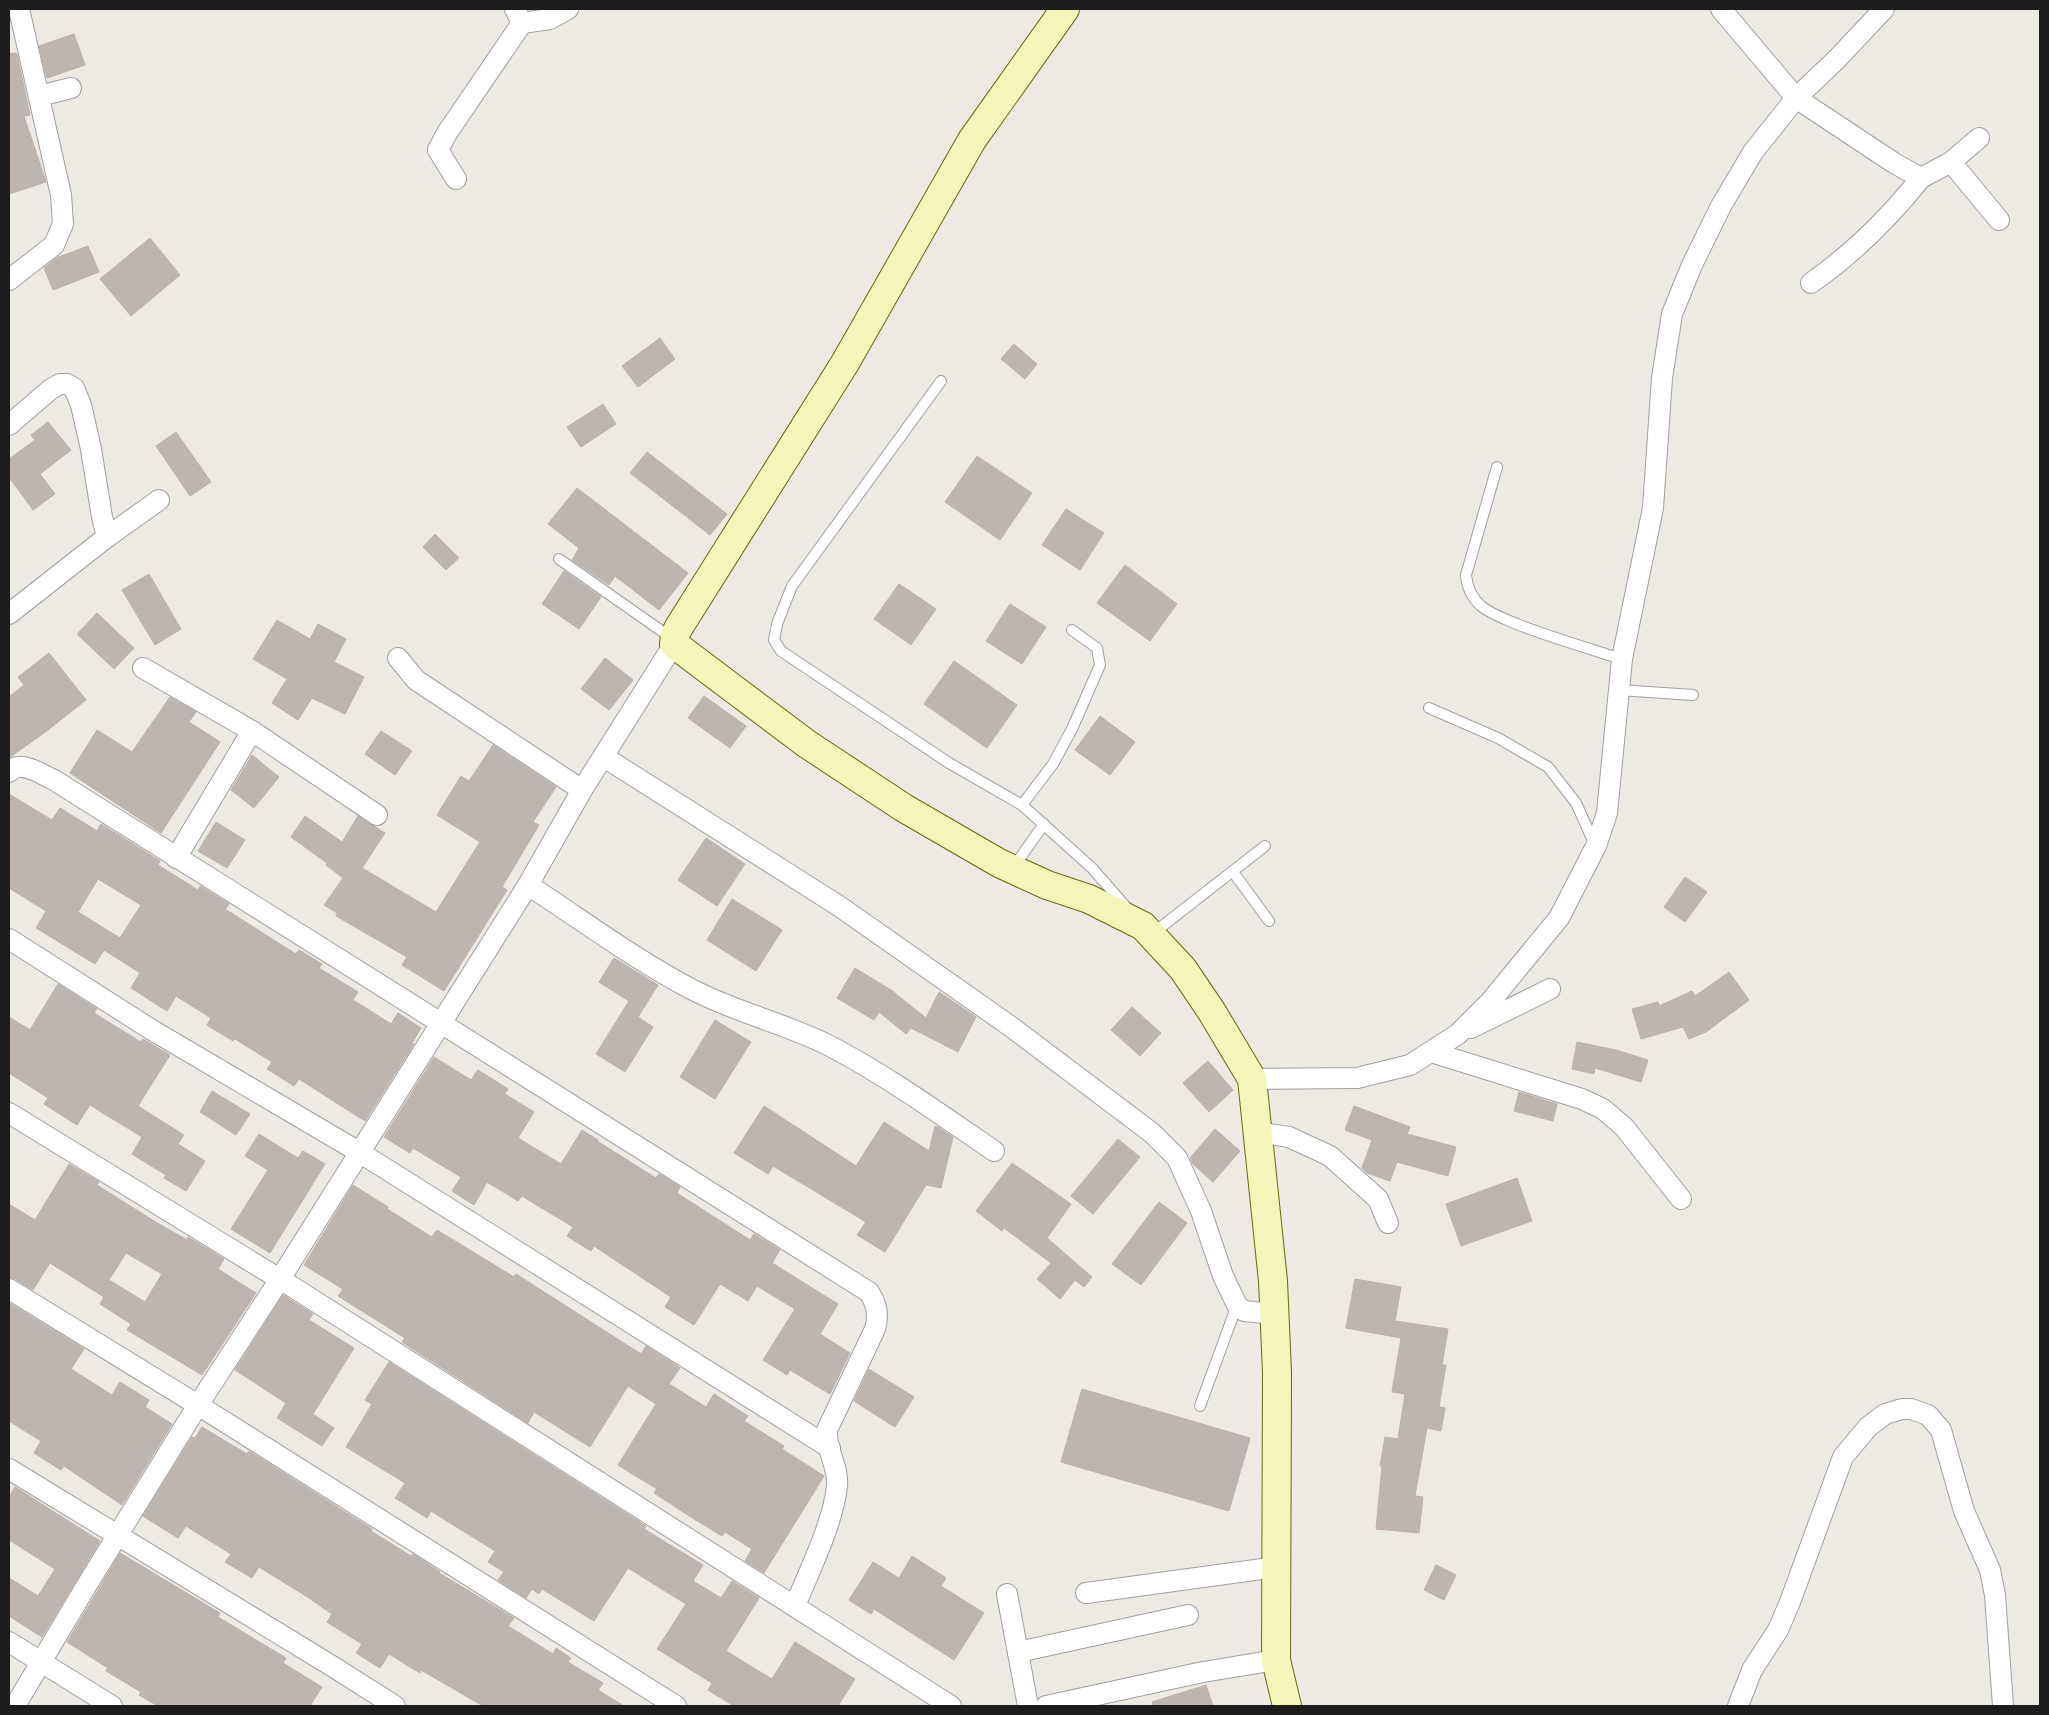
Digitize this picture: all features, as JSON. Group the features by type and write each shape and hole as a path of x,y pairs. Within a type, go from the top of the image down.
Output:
{"street":[{"path":"9,280 54,245 63,224 61,195 19,9"},
{"path":"456,179 438,150 446,133 518,16 550,19 568,9"},
{"path":"15,1706 198,1405 280,1279 528,885 582,790 674,642 679,627 845,363 972,140 1065,9"},
{"path":"1721,9 1796,98 1894,163 1921,178"},
{"path":"1458,1034 1490,1002 1559,918 1596,846 1607,813 1622,658 1653,508 1662,378 1672,314 1692,265 1722,206 1753,152 1796,98 1837,59 1884,9"},
{"path":"40,96 71,88"},
{"path":"1811,283 1841,262 1892,214 1921,178 1951,162 1979,138"},
{"path":"1951,162 1999,220"},
{"path":"9,425 51,389 60,384 67,384 74,388 81,405 92,449 102,517 107,537"},
{"path":"9,614 107,537 160,500"},
{"path":"674,642 807,744 904,808 963,844 1047,885 1089,899 1147,930 1183,969 1212,1012 1252,1079 1273,1281 1277,1373 1276,1660 1287,1706"},
{"path":"398,658 416,680 582,790"},
{"path":"143,668 252,731 377,815"},
{"path":"176,858 252,731"},
{"path":"604,757 839,906 1010,1026 1152,1133 1178,1158 1201,1211 1223,1276 1237,1305 1244,1310 1274,1314"},
{"path":"9,772 12,768 20,766 54,780 869,1292 876,1303 878,1316 875,1329 827,1430 827,1442 830,1448 837,1485 832,1512 794,1606"},
{"path":"528,885 690,989 730,1008 827,1045 905,1091 994,1151"},
{"path":"9,939 152,1030 359,1152 830,1448"},
{"path":"1252,1079 1356,1078 1410,1065 1458,1034 1550,990"},
{"path":"1431,1052 1582,1099 1603,1109 1624,1127 1681,1199"},
{"path":"9,1113 280,1279 951,1706"},
{"path":"1257,1132 1289,1137 1330,1156 1378,1199 1388,1223"},
{"path":"9,1289 198,1405 676,1706"},
{"path":"1738,1706 1752,1670 1778,1630 1790,1602 1843,1457 1874,1423 1885,1414 1902,1409 1922,1412 1933,1419 1941,1430 1964,1511 1990,1570 1995,1596 2003,1706"},
{"path":"9,1469 395,1706"},
{"path":"1086,1593 1277,1567"},
{"path":"1007,1594 1028,1706"},
{"path":"1018,1652 1188,1615"},
{"path":"9,1642 112,1706"},
{"path":"1046,1706 1203,1672 1276,1660"}],"lane":[{"path":"941,381 792,586 777,624 774,640 781,651 857,704 949,763 1022,805 1092,868 1147,930 1233,872 1265,846"},
{"path":"1497,467 1466,575 1467,585 1473,595 1479,604 1493,614 1542,634 1622,658"},
{"path":"559,559 674,642"},
{"path":"1022,805 1053,764 1072,729 1100,665 1097,648 1072,630"},
{"path":"1618,690 1693,695"},
{"path":"1429,708 1498,738 1548,767 1576,803 1596,846"},
{"path":"1012,869 1044,824"},
{"path":"1233,872 1269,921"},
{"path":"1200,1406 1237,1305"}],"building":[{"path":"74,34 85,65 47,78 39,46"},
{"path":"9,54 17,54 30,115 24,116 46,182 9,194"},
{"path":"150,238 180,275 131,316 100,279"},
{"path":"88,246 99,272 53,290 44,268 56,258"},
{"path":"660,338 675,359 638,387 622,366"},
{"path":"1014,344 1037,364 1025,379 1001,359"},
{"path":"603,404 616,424 581,447 567,427"},
{"path":"48,422 71,450 40,474 55,494 33,510 9,477 9,459 35,440 31,435"},
{"path":"176,432 211,482 190,496 156,446"},
{"path":"647,452 727,514 710,535 630,473"},
{"path":"977,456 1032,493 1000,540 945,502"},
{"path":"577,488 688,573 659,610 615,576 609,585 572,560 579,548 548,524"},
{"path":"1066,509 1104,533 1080,570 1042,545"},
{"path":"435,534 459,558 446,570 423,547"},
{"path":"1125,565 1177,604 1150,641 1097,603"},
{"path":"564,571 601,597 579,629 542,604"},
{"path":"149,574 181,629 155,645 122,590"},
{"path":"899,584 936,609 911,645 874,619"},
{"path":"1010,604 1046,627 1022,664 986,641"},
{"path":"97,613 134,648 114,669 77,634"},
{"path":"277,620 310,639 318,624 346,639 334,662 364,677 345,714 312,698 298,720 272,703 287,679 253,659"},
{"path":"49,653 86,700 9,758 9,697 24,685 18,677"},
{"path":"605,658 633,680 609,710 581,689"},
{"path":"954,661 1017,705 987,748 924,704"},
{"path":"704,696 746,726 730,748 688,718"},
{"path":"170,697 196,712 189,722 220,742 161,833 70,773 97,730 132,752"},
{"path":"1100,716 1135,742 1110,775 1075,750"},
{"path":"381,731 412,751 395,775 365,754"},
{"path":"493,745 556,787 533,822 539,825 502,887 507,890 444,991 402,965 407,957 336,916 337,913 324,905 343,878 326,865 327,863 291,837 305,816 342,842 358,816 385,833 362,868 436,912 480,842 437,815 461,776 469,781"},
{"path":"252,755 279,777 254,808 231,790"},
{"path":"9,794 52,820 60,808 97,831 101,824 160,861 158,865 198,890 200,886 229,904 225,909 296,954 299,950 322,964 319,968 358,992 353,1000 391,1024 398,1013 421,1028 412,1043 414,1044 365,1121 299,1079 294,1086 267,1069 272,1062 235,1039 233,1041 207,1025 211,1018 176,996 167,1011 131,988 140,973 104,950 95,964 36,928 46,911 9,888","holes":["98,879 141,905 120,938 78,912"]},
{"path":"216,822 245,840 227,868 198,851"},
{"path":"706,838 745,864 717,906 678,880"},
{"path":"1685,877 1707,892 1685,922 1664,907"},
{"path":"732,899 782,930 756,971 707,940"},
{"path":"614,958 658,985 638,1017 653,1027 625,1072 596,1054 629,1001 599,982"},
{"path":"855,968 891,990 926,1018 939,992 976,1017 958,1052 911,1028 906,1034 879,1012 874,1020 837,998"},
{"path":"1729,972 1749,1000 1706,1032 1689,1039 1683,1027 1641,1039 1632,1009 1658,1002 1659,1006 1692,991 1695,996"},
{"path":"58,984 97,1009 94,1013 141,1042 143,1039 170,1055 138,1106 184,1135 178,1144 205,1161 186,1191 164,1178 166,1175 132,1154 142,1137 90,1105 77,1125 44,1104 48,1098 9,1073 9,1017 30,1030"},
{"path":"1132,1007 1161,1033 1140,1056 1111,1030"},
{"path":"715,1020 751,1042 715,1099 680,1077"},
{"path":"1577,1042 1616,1050 1648,1060 1641,1082 1595,1068 1594,1074 1572,1069"},
{"path":"434,1057 471,1080 478,1070 508,1089 505,1094 534,1112 518,1138 561,1164 582,1130 656,1178 659,1174 680,1187 677,1193 750,1240 754,1234 780,1250 772,1263 838,1304 820,1334 850,1353 830,1394 790,1370 787,1375 763,1360 795,1309 757,1286 748,1301 720,1284 694,1325 665,1307 671,1297 594,1246 591,1251 567,1236 573,1227 522,1196 518,1201 487,1182 474,1205 452,1191 461,1177 413,1148 410,1153 384,1137"},
{"path":"1208,1061 1233,1090 1209,1112 1183,1083"},
{"path":"212,1091 250,1114 236,1135 200,1112"},
{"path":"1519,1092 1557,1104 1553,1121 1514,1111"},
{"path":"764,1106 856,1166 884,1122 929,1151 935,1126 938,1127 953,1137 941,1188 926,1185 885,1252 857,1235 866,1222 773,1166 768,1174 734,1153"},
{"path":"1354,1106 1410,1127 1407,1134 1456,1147 1448,1176 1397,1162 1390,1181 1367,1173 1362,1168 1372,1140 1345,1130"},
{"path":"1215,1129 1240,1151 1213,1182 1193,1164 1190,1158"},
{"path":"259,1134 298,1158 303,1151 325,1164 270,1253 231,1229 268,1170 245,1156"},
{"path":"1118,1139 1140,1157 1093,1214 1071,1196"},
{"path":"1012,1163 1071,1204 1047,1238 1092,1277 1084,1287 1075,1280 1060,1299 1037,1279 1051,1263 1004,1228 1002,1231 976,1211"},
{"path":"69,1164 99,1182 97,1185 154,1221 187,1240 188,1237 224,1259 218,1269 256,1293 202,1375 127,1330 131,1324 100,1304 104,1297 50,1263 33,1290 9,1277 9,1204 35,1220","holes":["126,1253 162,1274 145,1302 109,1280"]},
{"path":"1517,1178 1532,1221 1461,1246 1446,1204"},
{"path":"353,1185 432,1237 437,1230 514,1277 516,1274 641,1354 646,1346 680,1368 669,1384 706,1407 714,1394 748,1416 744,1421 784,1446 782,1449 824,1476 764,1573 745,1561 752,1549 725,1532 722,1536 694,1519 654,1493 657,1489 618,1465 656,1404 628,1386 590,1447 534,1412 528,1423 402,1342 405,1338 338,1296 343,1289 304,1265"},
{"path":"1159,1202 1187,1223 1141,1285 1112,1264"},
{"path":"1355,1279 1401,1287 1395,1321 1448,1329 1442,1365 1446,1365 1439,1407 1445,1408 1441,1431 1427,1428 1415,1496 1423,1497 1419,1533 1376,1529 1382,1466 1380,1466 1385,1437 1398,1439 1405,1394 1392,1392 1401,1338 1346,1328"},
{"path":"283,1295 313,1314 309,1320 354,1348 313,1414 334,1428 322,1446 277,1418 286,1403 235,1370"},
{"path":"9,1303 84,1349 71,1369 112,1395 120,1382 149,1400 145,1407 172,1424 122,1505 64,1466 61,1470 34,1453 41,1441 9,1421"},
{"path":"389,1362 646,1526 644,1529 703,1565 693,1581 721,1598 732,1581 759,1598 726,1651 772,1679 795,1642 855,1679 838,1706 734,1706 708,1690 712,1683 657,1649 686,1604 628,1568 594,1621 542,1589 539,1594 532,1589 526,1598 498,1580 504,1572 488,1562 495,1551 431,1511 427,1518 395,1498 405,1483 346,1447 372,1404 365,1400"},
{"path":"869,1369 914,1397 895,1427 854,1401"},
{"path":"1082,1389 1250,1438 1229,1511 1061,1462"},
{"path":"202,1427 247,1454 249,1451 372,1529 371,1531 411,1556 413,1554 439,1573 514,1618 508,1626 553,1654 556,1648 571,1658 568,1662 603,1683 598,1690 624,1706 483,1706 421,1670 420,1673 389,1654 380,1668 356,1653 362,1644 327,1622 332,1614 306,1596 259,1567 252,1578 225,1562 231,1554 186,1526 178,1538 143,1516 192,1437 195,1438"},
{"path":"15,1487 100,1541 42,1637 9,1616 9,1578 38,1596 55,1569 9,1540 9,1497"},
{"path":"120,1553 220,1613 218,1617 286,1658 283,1663 322,1687 310,1706 158,1706 139,1695 141,1692 106,1671 108,1668 67,1642"},
{"path":"912,1556 946,1578 941,1586 984,1613 954,1660 874,1609 871,1614 849,1600 873,1562 899,1578"},
{"path":"1436,1565 1456,1575 1444,1600 1424,1590"},
{"path":"1206,1685 1213,1706 1153,1706 1152,1702"}]}
